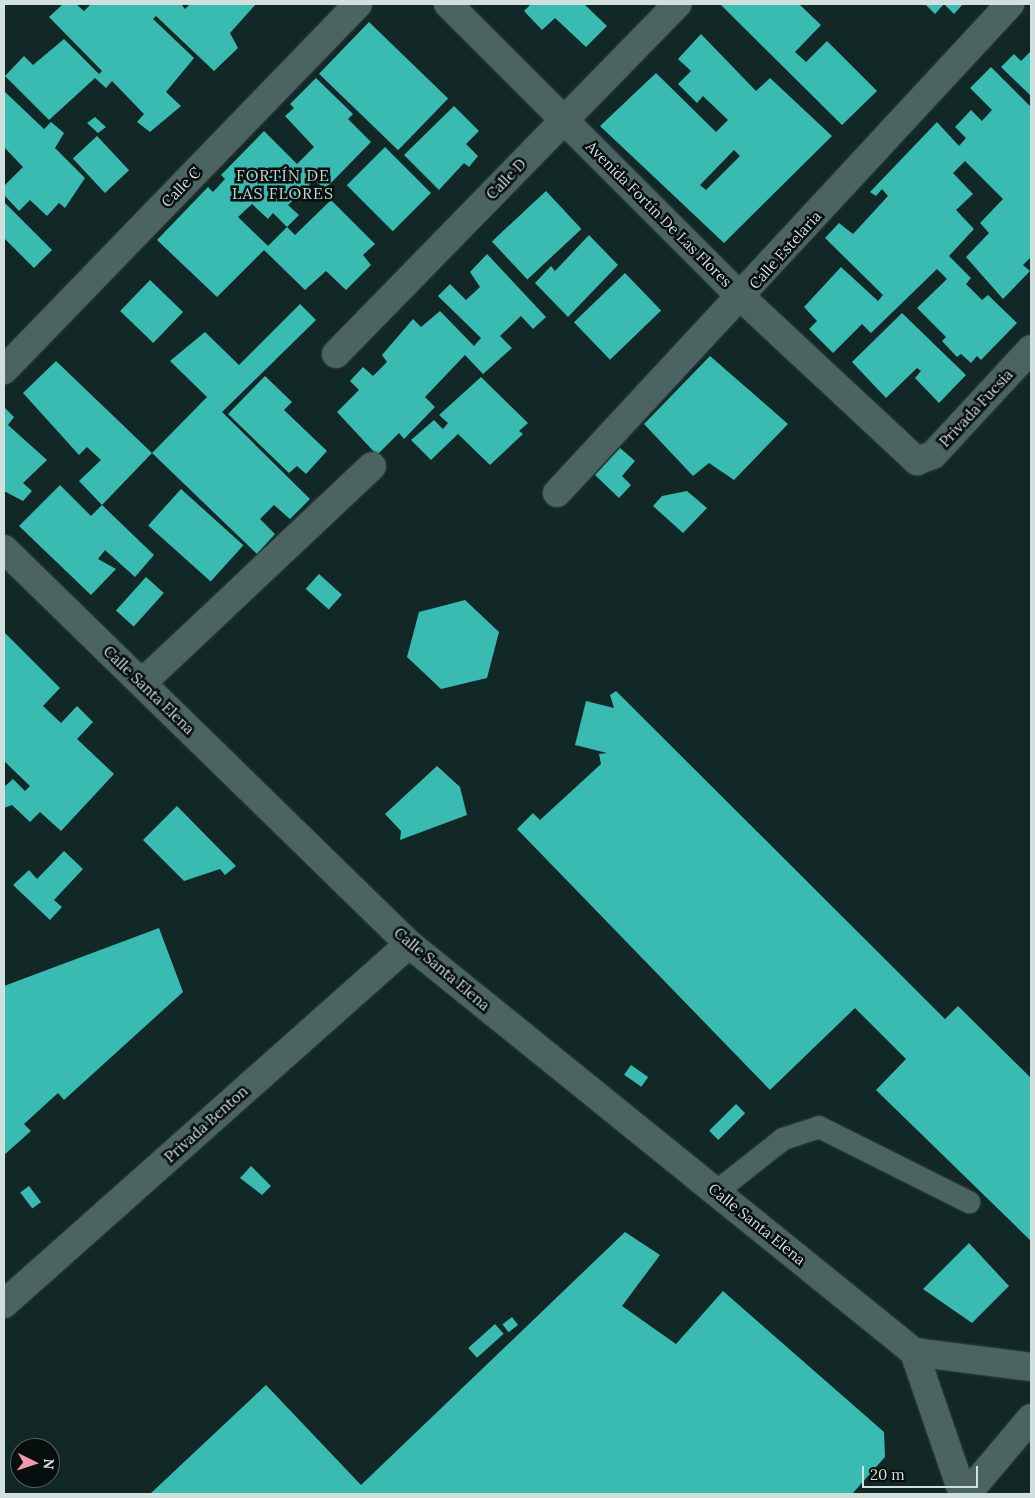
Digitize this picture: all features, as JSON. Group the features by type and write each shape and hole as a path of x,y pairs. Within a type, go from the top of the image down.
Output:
{"street":[{"name":"Calle C","path":"4,370 358,4"},
{"name":"Avenida Fortín De Las Flores","path":"448,4 741,297 917,461"},
{"name":"Calle D","path":"336,354 676,4"},
{"name":"Calle Estelaria","path":"557,493 741,297 1010,4"},
{"name":"Privada Fucsia","path":"917,461 933,455 1031,349"},
{"path":"142,683 372,466"},
{"name":"Calle Santa Elena","path":"4,548 409,944 914,1352"},
{"name":"Privada Benton","path":"4,1304 409,944"},
{"path":"963,1494 914,1352 1031,1367"},
{"path":"967,1494 1031,1418"}],"lane":[{"path":"716,1192 783,1139 819,1127 969,1202"}],"building":[{"path":"63,4 76,4 84,11 91,4 181,4 185,9 190,4 256,4 230,33 238,48 214,71 156,16 153,19 194,58 166,92 181,106 150,132 137,122 144,114 112,81 106,88 95,78 49,120 5,76 24,56 33,65 64,39 99,74 102,71 49,17"},
{"path":"531,4 584,4 607,26 586,47 555,18 542,30 524,11"},
{"path":"720,4 799,4 821,25 795,52 806,62 827,41 877,91 842,125"},
{"path":"925,4 944,4 935,14"},
{"path":"944,4 963,4 954,14"},
{"path":"369,22 448,98 398,150 319,74"},
{"path":"701,34 756,91 770,78 832,136 724,243 600,126 656,73 716,132 728,120 703,96 697,103 678,84 691,71 678,59","holes":["734,150 740,156 706,190 700,185"]},
{"path":"1031,51 1031,96 1001,67 1014,54 1021,61"},
{"path":"991,67 1031,107 1031,257 1023,265 1030,271 1003,299 966,257 989,233 980,223 1003,199 965,161 953,173 973,194 956,210 974,229 949,256 971,278 966,284 982,300 988,295 1017,323 981,360 977,356 971,363 961,354 957,357 942,341 946,337 917,308 947,279 937,269 871,333 862,324 833,353 809,329 817,321 804,307 841,267 878,301 883,295 825,238 839,223 853,234 888,196 882,189 876,196 870,192 937,122 959,146 966,138 955,127 971,110 982,121 992,110 970,88"},
{"path":"316,78 353,114 348,119 371,142 325,189 314,180 288,205 299,215 287,227 295,235 331,200 375,244 363,255 371,265 346,290 326,271 305,290 264,250 217,297 157,240 208,187 213,192 225,179 221,175 264,131 297,164 314,147 285,116 294,108 290,104","holes":["252,204 268,219 273,213 287,227 268,246 238,217"]},
{"path":"4,91 44,129 51,122 64,133 55,148 85,178 65,208 59,203 47,216 30,200 19,211 4,195 4,186 23,167 4,147"},
{"path":"454,106 479,131 466,144 478,156 469,167 464,163 439,190 404,155"},
{"path":"95,117 106,127 98,133 87,123"},
{"path":"97,136 129,170 105,193 73,159"},
{"path":"385,147 431,193 393,231 347,185"},
{"path":"546,191 581,229 527,279 492,241"},
{"path":"4,202 52,250 34,268 4,238"},
{"path":"589,235 618,265 568,317 535,283 551,266 555,271"},
{"path":"487,254 546,317 533,329 521,316 500,336 512,348 483,374 465,355 425,397 435,407 404,439 399,433 377,455 337,412 359,390 350,381 363,367 373,376 387,362 382,355 413,319 421,327 440,311 474,346 481,338 438,296 450,284 466,300 480,287 470,272"},
{"path":"625,273 661,310 610,360 574,322"},
{"path":"150,280 183,312 153,343 120,311"},
{"path":"300,304 316,320 222,412 310,499 290,519 274,505 260,519 275,534 257,554 152,453 207,397 170,361 205,332 239,365"},
{"path":"902,313 966,375 939,403 915,378 921,371 917,368 886,398 852,362"},
{"path":"710,356 788,424 734,480 709,463 693,476 644,424"},
{"path":"56,361 152,453 102,505 79,481 101,460 87,447 79,455 23,393"},
{"path":"265,376 292,402 284,410 327,451 306,474 297,466 289,473 228,414"},
{"path":"481,377 528,423 519,431 523,434 490,465 458,434 431,460 411,440 434,420 443,429 448,423 439,415"},
{"path":"4,407 14,417 8,425 47,460 23,483 32,491 23,501 4,491"},
{"path":"620,448 635,461 622,476 631,485 619,498 595,475"},
{"path":"60,485 91,516 102,505 154,555 135,577 105,550 98,559 116,569 91,595 19,526"},
{"path":"181,489 243,545 211,582 148,525"},
{"path":"687,491 707,508 683,533 653,506 662,496"},
{"path":"319,574 342,595 329,610 306,589"},
{"path":"146,577 164,593 134,627 116,610"},
{"path":"465,600 499,632 487,678 441,689 407,657 419,612"},
{"path":"5,633 60,688 43,706 61,723 77,706 93,722 77,739 114,774 61,831 40,812 30,822 12,805 4,808 4,787 13,779 25,791 30,786 4,761"},
{"path":"616,691 945,1019 958,1006 1031,1078 1031,1241 876,1090 906,1059 855,1008 770,1090 517,829 533,813 540,820 601,764 599,754 607,753 575,745 586,701 614,708 610,695"},
{"path":"437,766 460,787 467,815 400,840 401,831 385,814"},
{"path":"177,806 236,866 225,875 220,869 184,881 143,840"},
{"path":"64,851 83,869 54,900 62,907 50,920 13,885 29,870 37,879"},
{"path":"159,928 183,992 64,1100 58,1093 24,1124 31,1131 4,1155 4,986"},
{"path":"631,1065 648,1077 641,1087 624,1075"},
{"path":"736,1104 745,1113 718,1140 709,1131"},
{"path":"251,1166 271,1186 262,1195 240,1178"},
{"path":"29,1186 41,1202 32,1209 20,1193"},
{"path":"625,1232 660,1255 622,1306 676,1344 723,1291 884,1432 885,1457 852,1494 150,1494 266,1385 361,1485"},
{"path":"969,1243 1009,1286 972,1323 923,1289"},
{"path":"512,1317 518,1325 508,1332 502,1324"},
{"path":"495,1324 504,1334 477,1358 468,1348"}],"district":[{"name":"FORTÍN DE LAS FLORES","path":"283,184"}]}
